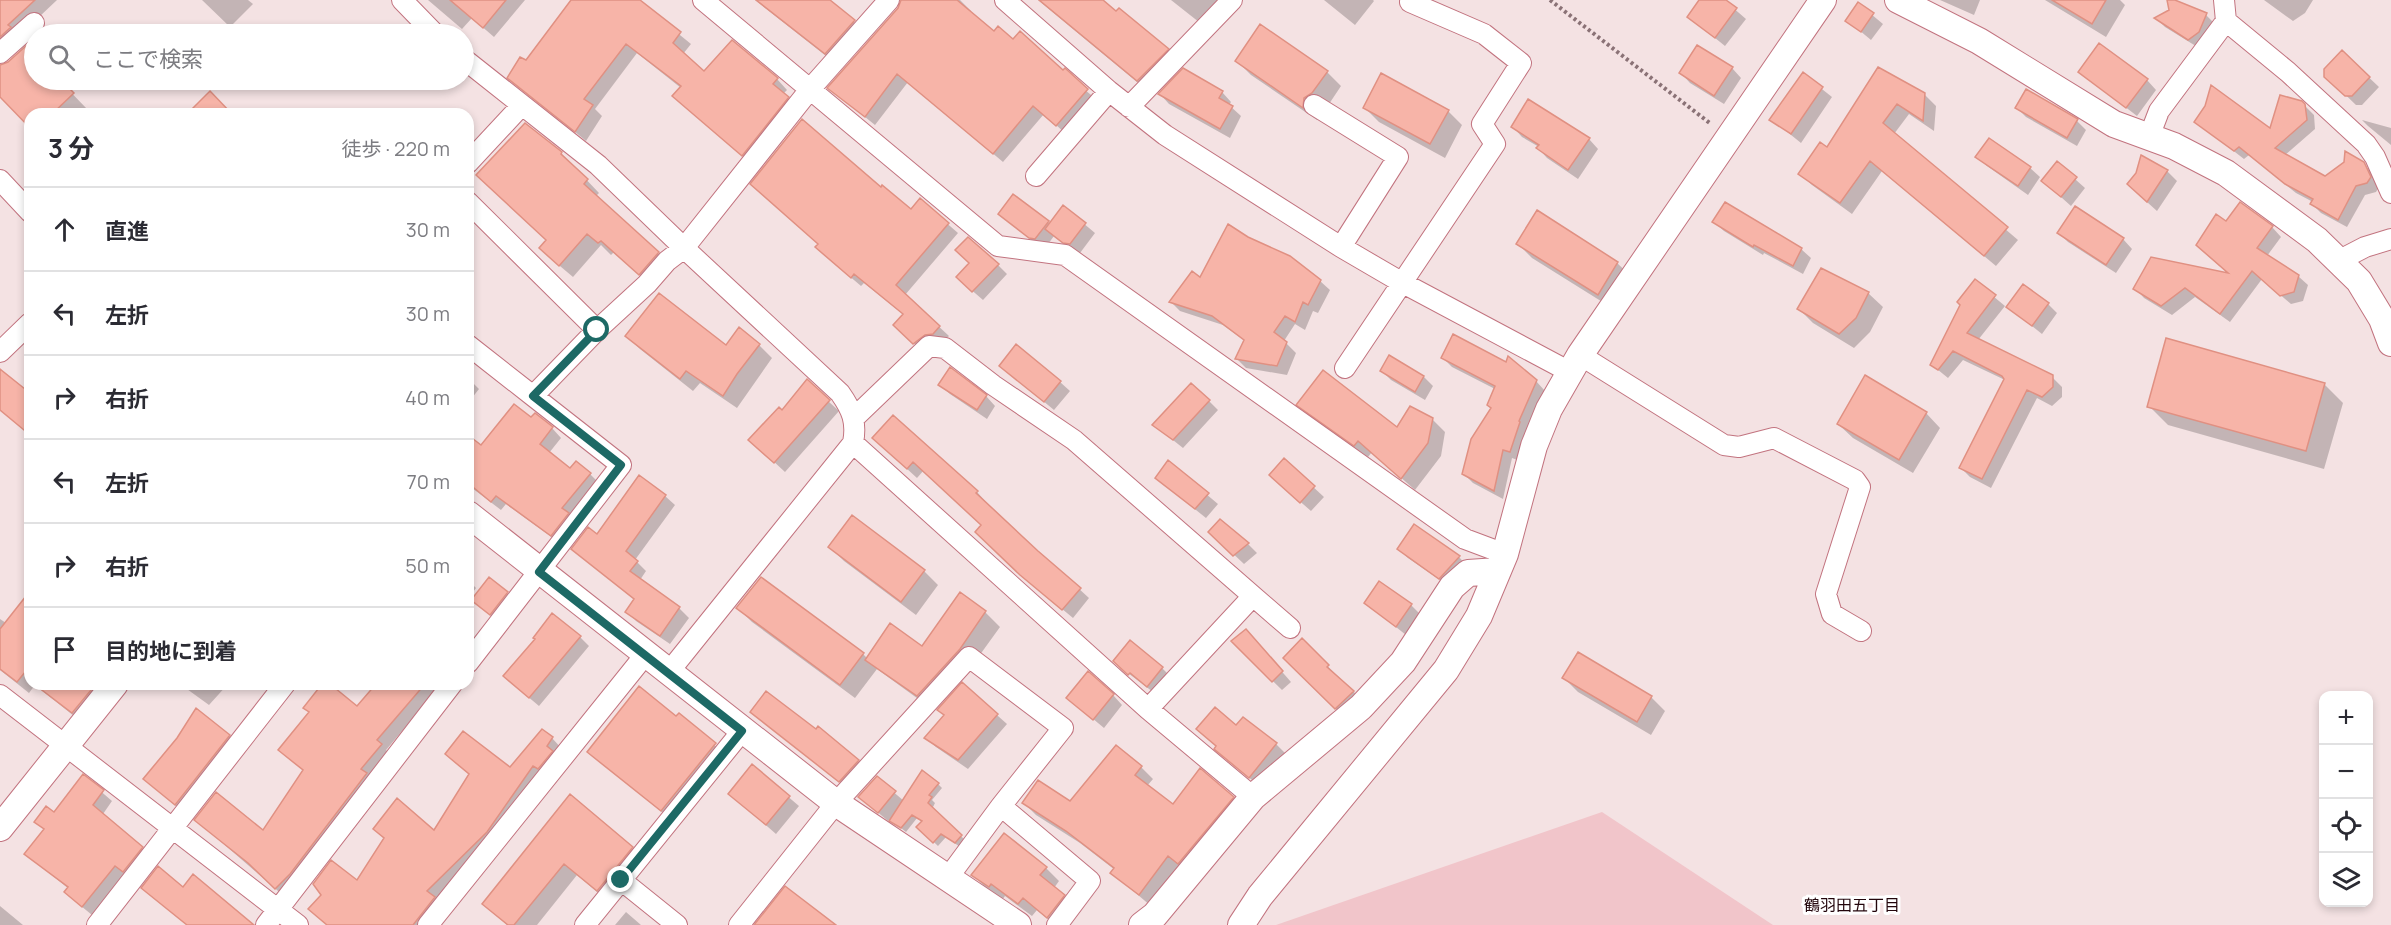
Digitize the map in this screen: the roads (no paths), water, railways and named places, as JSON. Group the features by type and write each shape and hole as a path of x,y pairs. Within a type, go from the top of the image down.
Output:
{"street":[{"path":"402,0 425,24"},
{"path":"703,0 998,246 1065,255 1465,539 1502,562"},
{"path":"533,396 597,330 647,284 667,261 684,248 811,88 889,0"},
{"path":"1005,0 1109,91 1165,135 1341,247 1401,282 1575,364 1724,445 1738,447 1774,438 1855,480 1860,487 1826,594 1832,614 1861,631"},
{"path":"1129,107 1232,0"},
{"path":"1898,0 1979,40 2114,124 2174,146 2226,172 2317,240 2359,281 2382,319 2391,343"},
{"path":"2149,137 2159,111 2226,21 2224,0"},
{"path":"1241,925 1260,896 1446,670 1479,616 1502,562 1534,446 1549,409 1575,364 1820,1"},
{"path":"1345,368 1495,144 1482,124 1521,63 1484,34 1410,2"},
{"path":"2226,21 2288,72 2366,144 2391,193"},
{"path":"0,53 24,32"},
{"path":"474,67 598,165 840,393 850,406 854,417 853,443 668,673"},
{"path":"1036,176 1109,91"},
{"path":"1314,105 1398,157 1341,247"},
{"path":"474,157 521,106"},
{"path":"0,180 24,206"},
{"path":"474,208 597,330"},
{"path":"2338,261 2365,247 2391,239"},
{"path":"0,352 24,329"},
{"path":"854,417 929,346 945,348 993,385 1074,440 1290,628"},
{"path":"474,350 621,465 474,655"},
{"path":"853,443 1148,709 1253,797"},
{"path":"474,519 836,803 1018,925"},
{"path":"1142,925 1155,915 1253,797 1361,707 1403,662 1452,587 1468,573 1502,562"},
{"path":"1148,709 1253,596"},
{"path":"428,925 645,655"},
{"path":"739,925 836,803 969,657 1063,728 947,879"},
{"path":"0,828 110,690"},
{"path":"97,925 280,690"},
{"path":"266,925 447,690"},
{"path":"0,695 298,925"},
{"path":"585,925 742,731"},
{"path":"1001,806 1089,881 1057,925"},
{"path":"621,880 677,925"}],"district":[{"name":"鶴羽田五丁目","path":"1852,905"}]}
